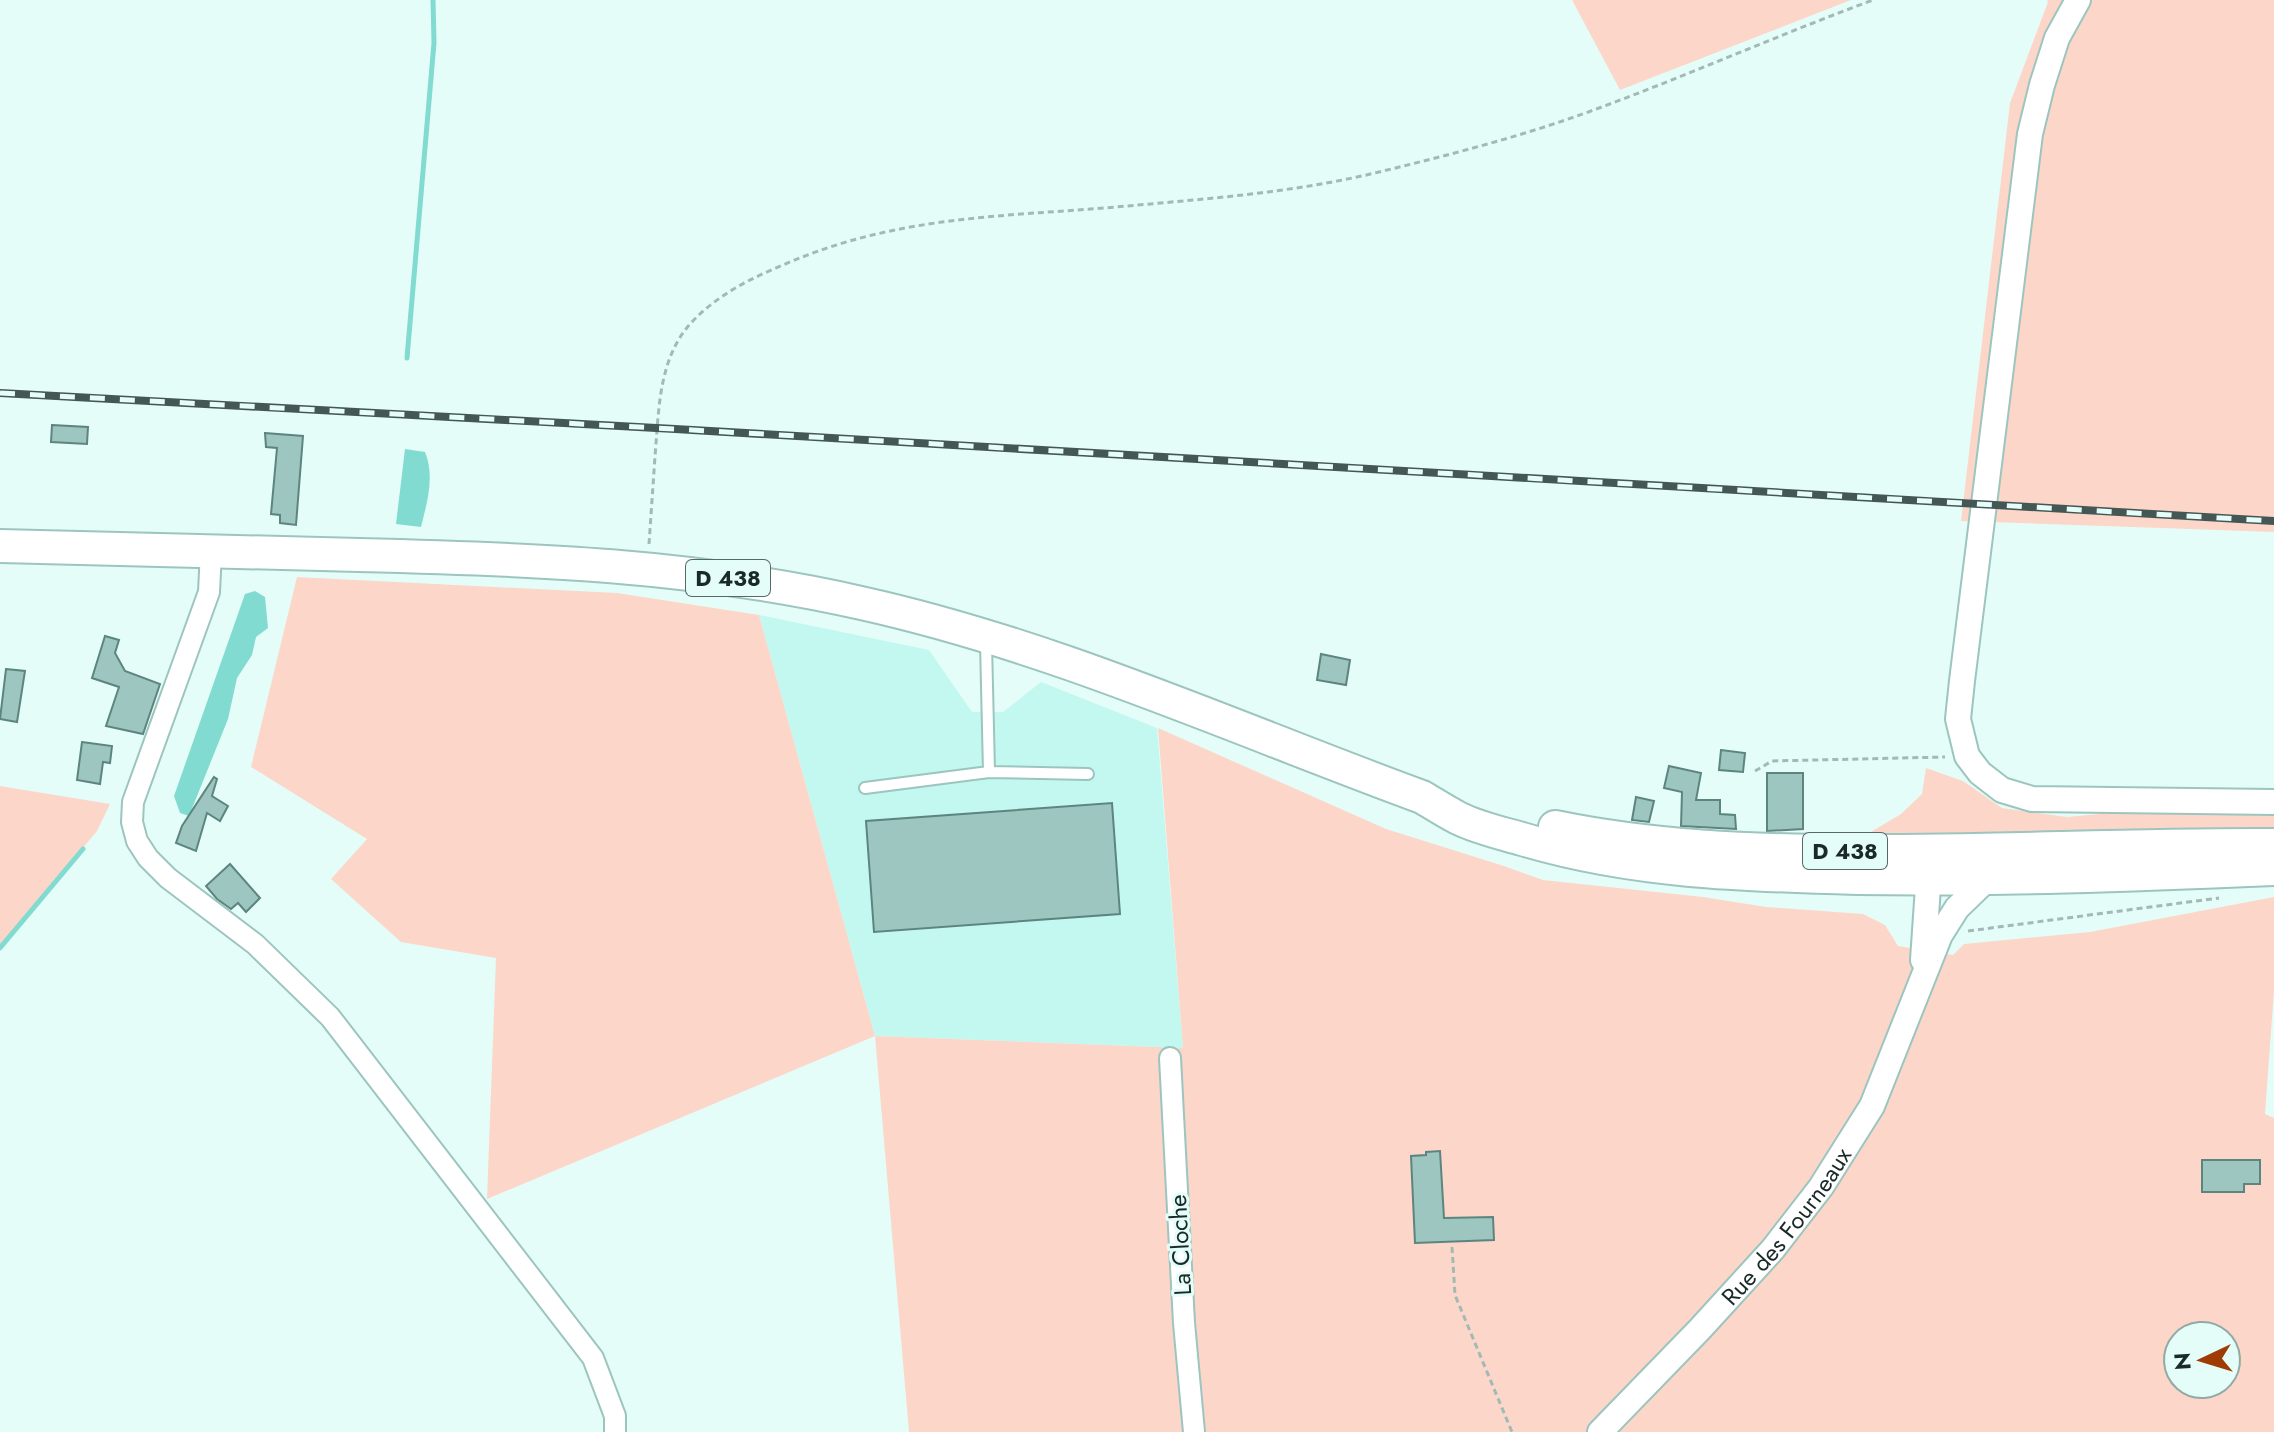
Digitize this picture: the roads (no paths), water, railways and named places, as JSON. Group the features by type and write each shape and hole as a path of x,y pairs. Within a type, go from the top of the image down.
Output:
{"main road":[{"name":"D 438","path":"0,546 489,558 648,568 802,591 905,614 1117,679 1422,797 1461,819 1551,847 1615,861 1707,872 1928,879 2274,869"},
{"name":"D 438","path":"1422,797 1464,804 1581,833 1659,844 1784,851 1928,852 2263,845"}],"street":[{"path":"2078,0 2057,38 2030,134 1958,719 1967,756 1980,773 2002,790 2032,799 2274,802"},
{"path":"211,551 209,592 133,802 132,822 137,841 148,858 168,878 255,944 330,1017 593,1358 615,1416 615,1432"},
{"path":"1921,985 1929,872 1933,865 1949,858 2191,854 2263,845"},
{"name":"Rue des Fourneaux","path":"1600,1432 1773,1249 1821,1187 1872,1106 1940,935 1957,908 1987,879"},
{"name":"La Cloche","path":"1170,1058 1184,1323 1194,1432"}],"lane":[{"path":"986,637 989,772"},
{"path":"865,788 989,772 1088,774"}],"water":[{"path":"405,449 425,452 428,461 429,490 421,527 396,524"},
{"path":"255,591 265,597 268,628 256,637 252,655 237,678 228,719 189,816 180,813 174,796 245,594"}],"waterway":[{"path":"407,358 434,43 433,0"},
{"path":"0,948 83,849"}],"railway":[{"path":"0,393 2274,521"}]}
